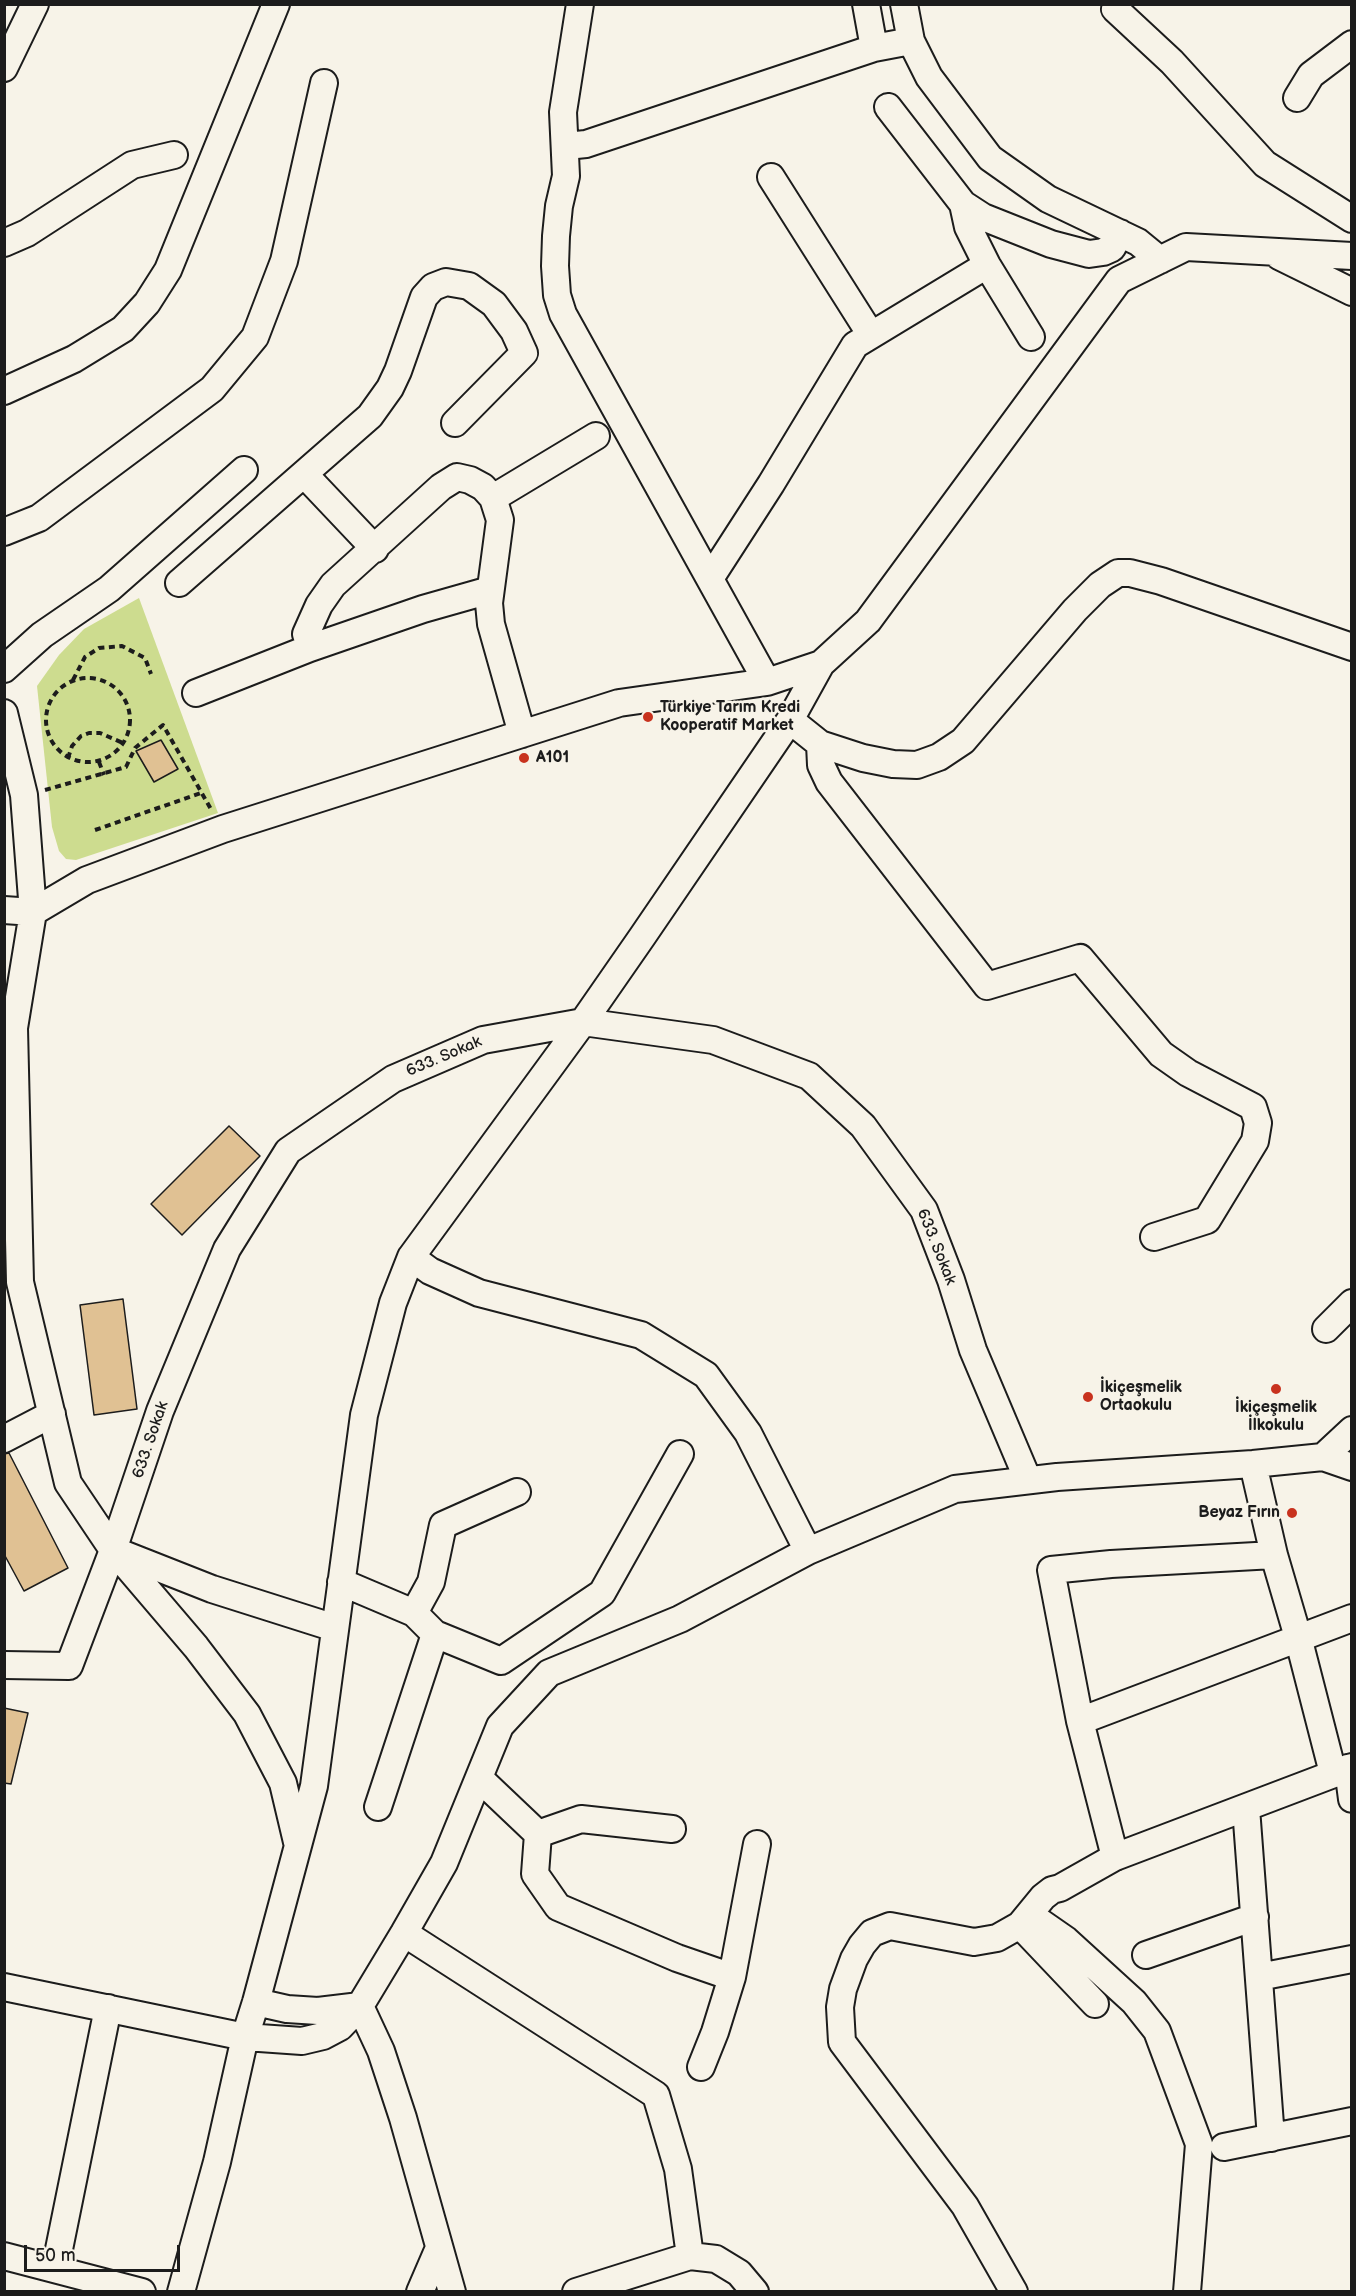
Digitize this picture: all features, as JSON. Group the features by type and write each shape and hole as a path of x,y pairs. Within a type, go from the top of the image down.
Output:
{"street":[{"path":"4,68 35,4"},
{"path":"4,391 75,359 123,329 147,303 168,270 276,4"},
{"path":"580,4 563,112 566,176 559,206 555,266 557,296 563,314 711,577 767,682"},
{"path":"866,4 874,48"},
{"path":"904,4 911,41 929,77 990,158 1048,199 1138,242 1160,260"},
{"path":"1117,4 1115,9 1172,62 1265,164 1352,219"},
{"path":"566,146 586,144 874,48 911,41"},
{"path":"1297,98 1311,75 1352,44"},
{"path":"4,532 39,518 212,389 255,337 284,261 324,83"},
{"path":"888,107 963,204 983,217 1051,244 1089,255 1112,248 1120,233"},
{"path":"4,243 27,233 132,165 174,155"},
{"path":"771,177 871,335"},
{"path":"963,204 968,227 987,266 1031,337"},
{"path":"181,2292 217,2162 245,2037 314,1786 364,1415 393,1304 411,1257 583,1022 790,720 821,664 868,621 1119,280 1186,247 1352,256"},
{"path":"1270,252 1352,292"},
{"path":"711,577 855,345 987,266"},
{"path":"179,584 370,417 381,403 398,371 424,297 433,287 446,282 469,286 494,304 514,331 524,353 454,423"},
{"path":"493,498 596,436"},
{"path":"4,669 42,635 109,589 244,470"},
{"path":"304,474 375,549"},
{"path":"310,648 306,634 319,605 333,585 441,487 457,477 470,480 483,487 493,498 500,520 490,590 491,624 522,734"},
{"path":"790,720 820,744 863,758 893,764 917,765 939,757 963,741 1075,610 1100,585 1118,573 1130,573 1161,581 1352,646"},
{"path":"196,693 310,648 423,609 490,590"},
{"path":"4,910 33,912 87,880 223,829 619,703 767,682 821,664"},
{"path":"4,713 24,795 33,912 14,1028 12,1280 52,1414 68,1483 113,1550 196,1647 247,1714 283,1783 298,1844"},
{"path":"820,744 821,765 829,782 987,986 1080,958 1161,1054 1188,1073 1253,1107 1258,1122 1255,1140 1207,1220 1154,1237"},
{"name":"633. Sokak","path":"4,1665 69,1666 113,1550 160,1411 227,1249 288,1151 393,1079 483,1040 583,1022 713,1040 809,1076 862,1126 924,1210 951,1280 973,1350 1028,1480"},
{"path":"411,1257 430,1271 479,1293 641,1335 706,1376 748,1432 808,1551"},
{"path":"1326,1329 1352,1304"},
{"path":"4,1439 52,1414"},
{"path":"1323,1457 1352,1430"},
{"path":"341,1582 414,1613 435,1634 501,1661 602,1593 680,1454"},
{"path":"4,1987 245,2037 302,2040 322,2036 340,2027 360,2006 444,1863 500,1726 549,1672 680,1619 808,1551 955,1489 1028,1480 1323,1457 1352,1467"},
{"path":"1253,1464 1274,1555 1298,1636 1344,1769 1352,1799"},
{"path":"414,1613 431,1582 443,1525 517,1492"},
{"path":"113,1550 212,1590 335,1628"},
{"path":"1115,1857 1080,1721 1051,1570 1112,1564 1274,1555"},
{"path":"1080,1721 1298,1636 1352,1618"},
{"path":"378,1807 435,1634"},
{"path":"1014,2292 965,2206 842,2042 840,2007 843,1989 862,1945 877,1930 897,1926 974,1942 997,1938 1025,1920 1043,1897 1052,1890 1060,1888 1115,1857 1344,1769"},
{"path":"479,1778 538,1834"},
{"path":"1246,1808 1272,2138"},
{"path":"538,1834 581,1819 672,1829"},
{"path":"538,1834 535,1874 558,1907 676,1958 732,1977"},
{"path":"701,2067 715,2032 732,1977 757,1844"},
{"path":"1146,1955 1255,1917"},
{"path":"1025,1920 1095,2004"},
{"path":"1025,1920 1066,1940 1134,2002 1157,2031 1199,2144 1186,2292"},
{"path":"404,1934 656,2095 678,2169 690,2256"},
{"path":"1259,1977 1352,1959"},
{"path":"256,2002 318,2011 360,2006"},
{"path":"360,2006 381,2051 403,2118 452,2292"},
{"path":"55,2269 108,2008"},
{"path":"1224,2147 1352,2121"},
{"path":"420,2292 439,2248"},
{"path":"4,2256 142,2292"},
{"path":"576,2292 690,2256 716,2259 739,2273 755,2292"}],"path":[{"path":"73,680 100,679 112,685 122,695 128,707 130,721 123,742 111,756 99,761 84,763 68,758 50,740 46,726 46,712 56,693 73,680 85,657 99,648 122,646 145,658 151,674"},
{"path":"24,795 104,775 126,767 135,748 163,724 223,829"},
{"path":"68,758 72,746 81,736 89,733 100,733 123,742"},
{"path":"99,761 104,775"},
{"path":"94,830 201,793"}],"green space":[{"path":"139,598 218,813 76,860 66,859 59,851 52,827 37,686 59,655 84,629"}],"building":[{"path":"161,740 178,769 154,782 136,751"},
{"path":"229,1126 260,1156 182,1235 151,1204"},
{"path":"123,1299 137,1409 94,1415 80,1305"},
{"path":"9,1453 68,1568 24,1591 4,1554 4,1454"},
{"path":"4,1708 28,1713 11,1784 4,1783"}],"place":[{"name":"Türkiye Tarım Kredi Kooperatif Market","path":"648,717"},
{"name":"A101","path":"524,758"},
{"name":"İkiçeşmelik İlkokulu","path":"1276,1389"},
{"name":"İkiçeşmelik Ortaokulu","path":"1088,1397"},
{"name":"Beyaz Fırın","path":"1292,1513"}]}
